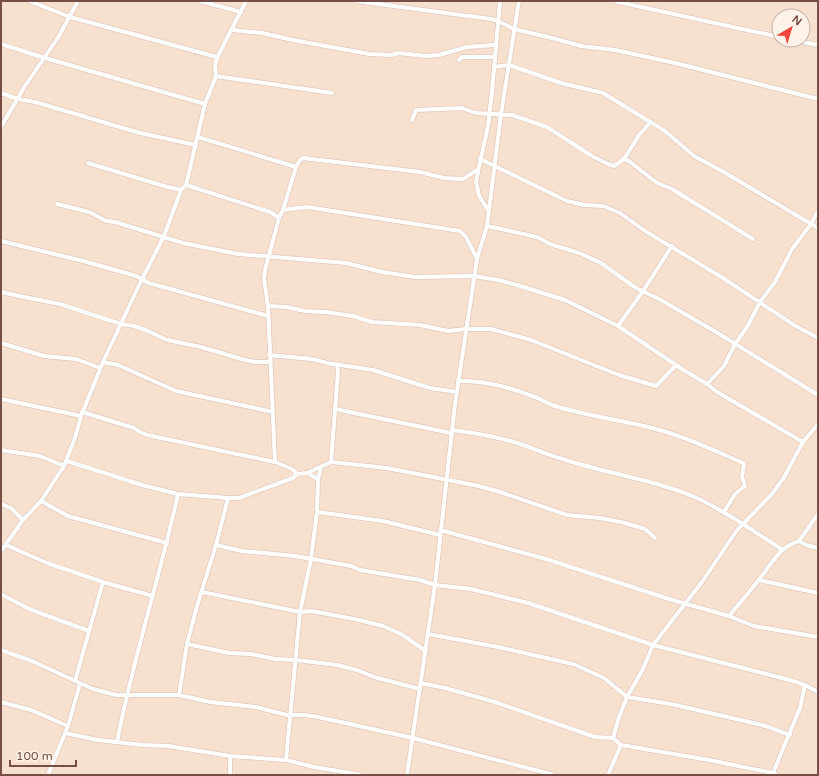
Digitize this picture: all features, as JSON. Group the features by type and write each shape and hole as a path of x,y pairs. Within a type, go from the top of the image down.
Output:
{"street":[{"path":"29,1 70,17 217,57"},
{"path":"1,127 31,77 45,58 78,1"},
{"path":"200,1 241,12"},
{"path":"1,551 23,520 41,501 67,461 81,414 100,368 164,236 181,190 186,185 205,104 216,76 215,65 217,57 246,1"},
{"path":"356,1 439,11 458,15 468,15 498,21 514,29 581,46 615,50 675,63 818,99"},
{"path":"489,210 481,200 476,181 490,114 500,1"},
{"path":"407,775 435,585 458,381 477,259 487,226 501,114 519,1"},
{"path":"614,1 771,35"},
{"path":"232,30 262,32 293,40 368,54 392,55 398,53 426,56 439,55 466,47 496,45"},
{"path":"1,44 205,104"},
{"path":"459,60 462,57 495,57"},
{"path":"494,67 509,65 562,83 603,93 665,131 694,156 818,228"},
{"path":"216,76 332,93"},
{"path":"1,93 140,133 196,145"},
{"path":"412,120 416,110 419,109 462,108 475,113 512,116 547,127 577,147 614,166 624,159 639,135 650,123"},
{"path":"198,137 296,167"},
{"path":"275,462 268,306 264,279 279,218 283,210 296,167 300,160 303,158 412,171 444,178 463,179 478,170"},
{"path":"480,159 567,201 584,205 603,206 620,213 645,231 672,246 794,325 818,338"},
{"path":"624,159 629,161 657,183 672,189 753,239"},
{"path":"88,163 156,184 181,190"},
{"path":"186,185 270,212 279,218"},
{"path":"57,204 89,212 106,221 115,222 183,243 238,254 346,263 382,272 415,277 474,276 498,280 565,300 618,326 717,392 803,442"},
{"path":"283,210 307,207 460,231 466,237 477,259"},
{"path":"707,384 724,366 760,302 775,282 792,250 811,224 818,211"},
{"path":"487,226 537,238 601,263 636,288 661,300 818,395"},
{"path":"1,241 87,262 136,276 148,283 268,316"},
{"path":"618,326 672,246"},
{"path":"1,292 60,304 121,324 134,326 167,340 201,347 245,360 270,362"},
{"path":"268,306 353,316 372,322 420,325 448,331 491,329 531,340 619,375 656,386 676,365"},
{"path":"1,343 44,356 76,359 100,368"},
{"path":"269,355 305,358 382,372 430,388 457,392"},
{"path":"103,362 118,365 176,391 273,412"},
{"path":"331,462 338,372 337,364"},
{"path":"458,381 475,380 533,396 556,406 607,419 636,423 654,428 693,441 743,463 742,476 745,486 735,494 724,512"},
{"path":"1,399 81,414 134,428 146,435 275,462 292,469 297,474"},
{"path":"335,409 452,432 477,433 522,445 566,460 647,482 696,498 724,512 783,550"},
{"path":"613,738 627,697 643,669 653,645 686,604 737,530 771,495 783,479 803,442 818,424"},
{"path":"1,450 40,456 64,466"},
{"path":"67,461 142,485 178,494 228,498 239,498 293,478 297,474 307,473 331,462 387,468 446,479 500,492 567,515 600,518 636,526 644,529 655,538"},
{"path":"286,760 300,612 311,559 317,512 318,479 321,467"},
{"path":"307,473 318,479"},
{"path":"117,742 126,696 153,596 157,575 167,543 178,494"},
{"path":"179,695 187,644 228,498"},
{"path":"41,501 68,516 167,543"},
{"path":"1,504 11,508 23,520"},
{"path":"317,512 383,521 440,532 546,559 686,604 729,616 754,626 818,636"},
{"path":"729,616 783,550 792,543 799,541 818,514"},
{"path":"799,541 806,545 818,548"},
{"path":"6,545 47,563 103,582 153,596"},
{"path":"216,545 242,550 296,556 351,566 360,570 420,580 435,585 471,589 528,603 653,645 723,662 805,685 818,692"},
{"path":"759,580 818,593"},
{"path":"75,681 103,582"},
{"path":"202,592 300,612 312,611 383,626 401,634 426,651"},
{"path":"1,594 29,609 89,631"},
{"path":"428,634 573,664 604,678 627,697 671,704 762,725 790,735"},
{"path":"187,644 229,653 251,654 275,659 296,660 349,667 374,678 420,689"},
{"path":"1,650 32,661 80,684 116,695 179,695 210,702 256,707 287,715 291,714 318,717 413,738 554,775"},
{"path":"421,683 446,688 495,702 595,737 613,738 621,744 775,774 800,708 805,685"},
{"path":"48,775 68,726 80,684"},
{"path":"1,702 31,710 68,726"},
{"path":"65,733 98,740 142,745 168,746 230,756 286,760 314,767 362,775"},
{"path":"608,775 621,744"},
{"path":"230,756 230,775"},
{"path":"51,769 52,775"},
{"path":"325,775 326,769"}],"shaded area":[{"path":"1,1 818,1 818,775 1,775"}]}
